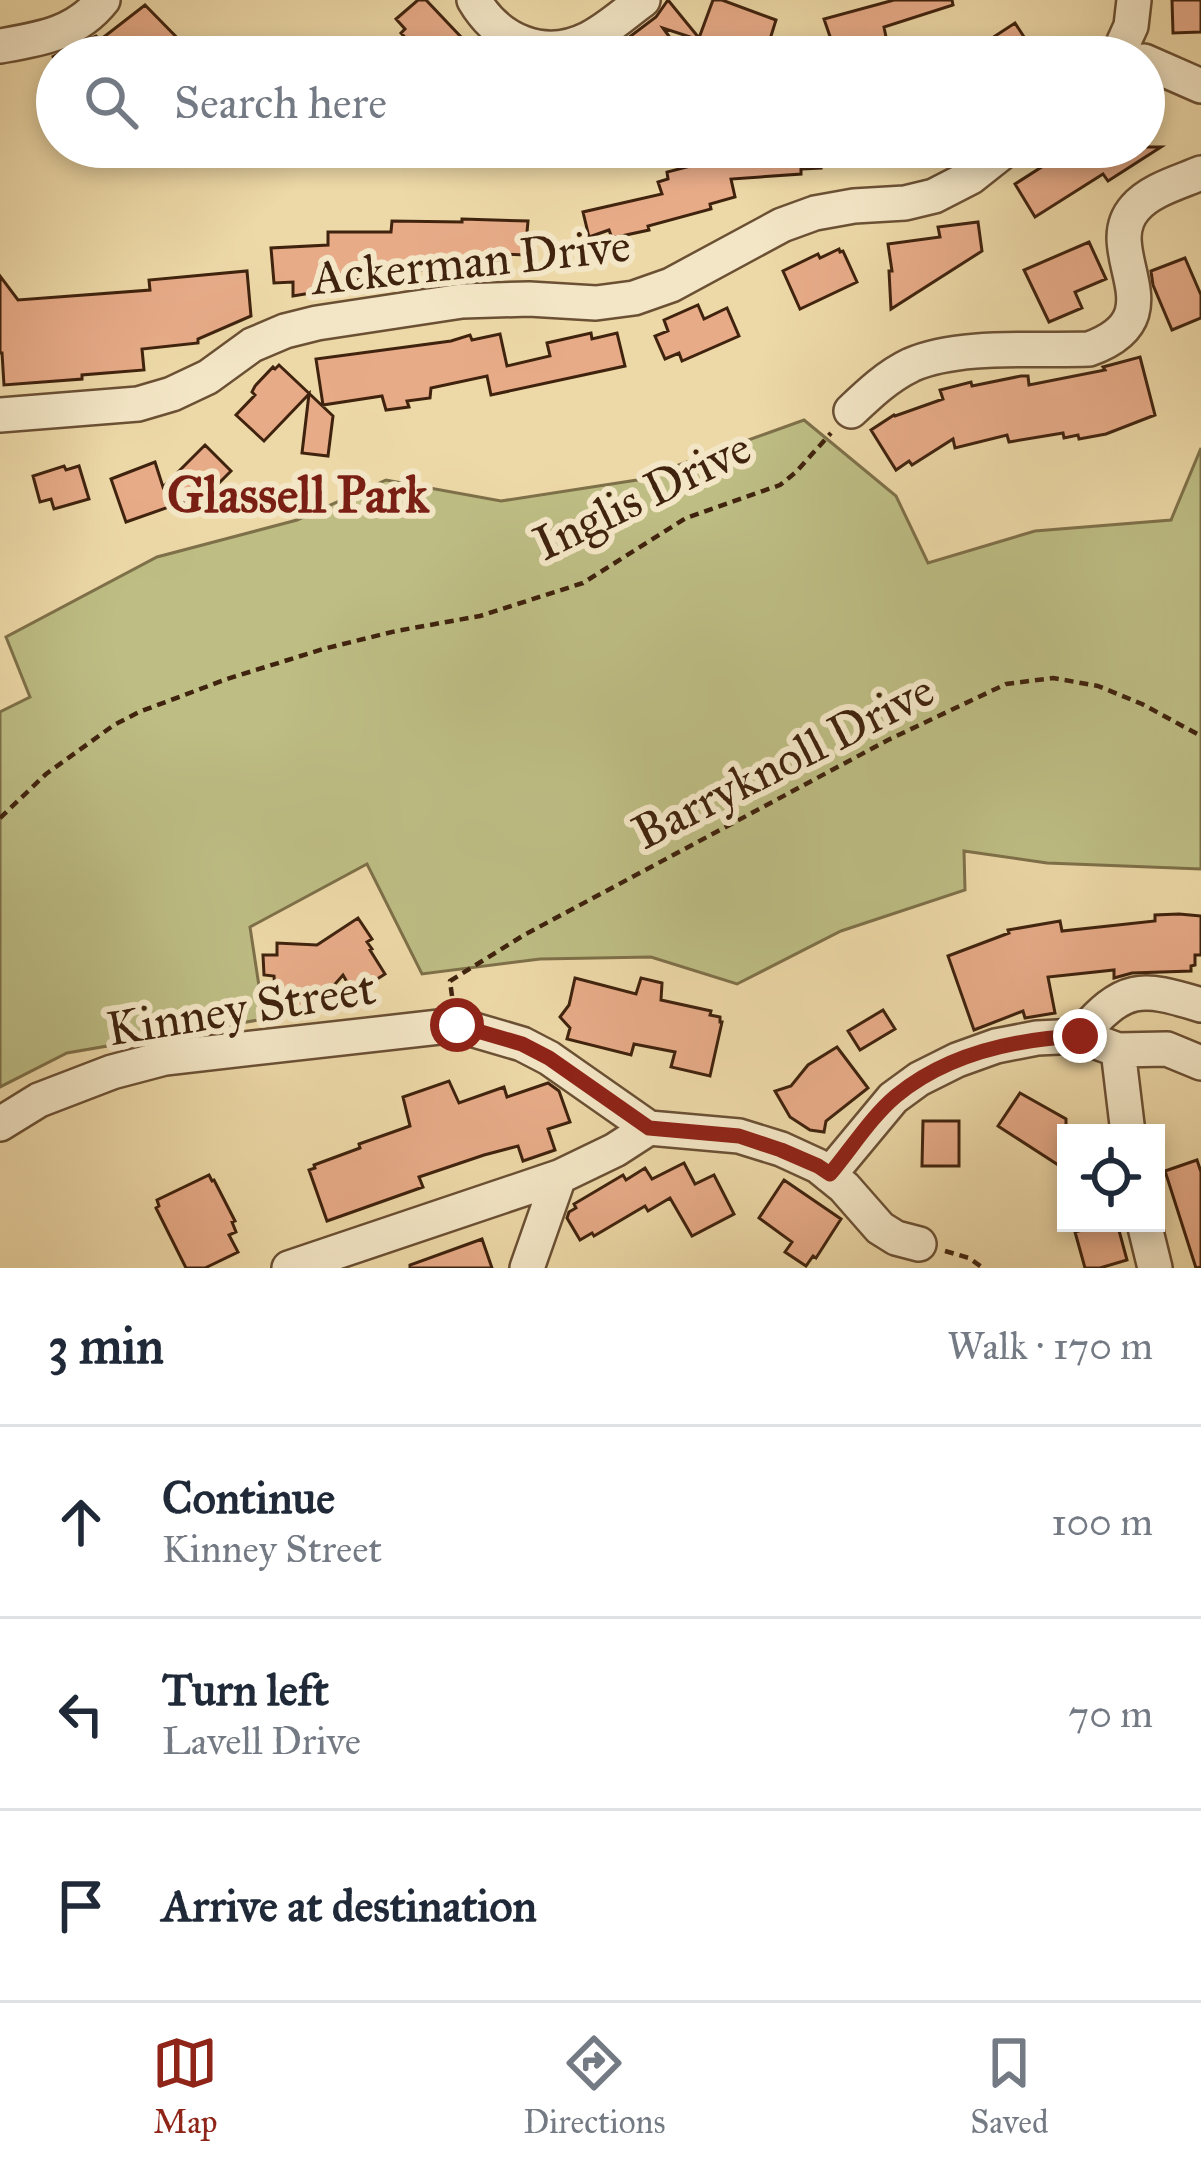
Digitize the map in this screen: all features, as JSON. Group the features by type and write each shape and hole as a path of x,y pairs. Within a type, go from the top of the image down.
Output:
{"street":[{"path":"53,36 73,27 103,0"},
{"path":"474,0 508,36"},
{"path":"591,36 643,0"},
{"path":"1130,36 1134,0"},
{"path":"0,46 36,40"},
{"path":"1165,71 1201,86"},
{"name":"Ackerman Drive","path":"0,415 138,404 208,377 252,345 316,323 462,301 596,303 634,298 671,285 782,225 815,213 934,196 982,168"},
{"path":"851,411 882,382 938,356 1089,349 1103,344 1120,332 1131,315 1135,293 1123,245 1132,210 1201,173"},
{"path":"1080,1036 1104,1008 1137,993 1159,991 1201,1005"},
{"name":"Kinney Street","path":"0,1124 39,1100 165,1058 457,1025 522,1044 549,1058 649,1128 739,1136 830,1174"},
{"path":"919,1244 880,1228 830,1174 893,1098 920,1079 996,1046 1037,1038 1080,1036 1118,1049 1166,1049 1201,1063"},
{"path":"1118,1049 1127,1124"},
{"path":"289,1268 560,1177 649,1128"},
{"path":"527,1268 560,1177"},
{"path":"1146,1232 1155,1268"}],"path":[{"name":"Inglis Drive","path":"0,818 46,774 139,712 323,649 480,616 583,583 686,518 780,485 851,411"},
{"name":"Barryknoll Drive","path":"457,1025 450,981 524,935 888,740 1006,684 1053,679 1099,686 1201,736"},
{"path":"919,1244 969,1258 983,1268"}],"green space":[{"path":"804,420 896,496 928,563 1035,531 1171,520 1201,448 1201,869 1047,863 964,851 965,890 841,931 737,984 651,957 540,959 422,974 367,864 250,927 264,1019 67,1053 0,1087 0,712 30,697 6,637 157,557 297,520 386,480 501,501 637,480"}],"building":[{"path":"418,0 426,0 460,36 404,36 405,29 396,19"},
{"path":"668,0 697,36 663,28 669,36 631,36 656,17"},
{"path":"713,0 776,20 771,36 700,36"},
{"path":"894,0 952,0 953,5 884,27 886,36 830,36 824,19"},
{"path":"1172,0 1201,0 1201,32 1173,33"},
{"path":"145,5 175,36 105,36"},
{"path":"1015,23 1023,36 995,36"},
{"path":"821,168 731,179 735,197 710,204 711,209 648,226 649,230 612,238 609,230 589,237 583,212 662,194 658,182 668,179 667,172"},
{"path":"1040,168 1128,168 1108,181 1103,174 1035,217 1015,184"},
{"path":"392,221 528,221 525,255 498,254 498,262 443,261 443,266 423,266 423,270 384,269 384,279 316,281 317,292 293,296 293,282 274,283 271,248 328,245 328,232 391,232"},
{"path":"978,222 982,251 891,309 888,244 940,237 938,227"},
{"path":"1089,242 1106,279 1075,292 1082,308 1049,322 1024,270"},
{"path":"839,249 857,282 800,309 783,271"},
{"path":"1185,258 1201,295 1201,318 1172,330 1151,271"},
{"path":"247,271 251,316 198,343 142,349 144,370 4,385 0,276 18,300 150,290 149,280"},
{"path":"698,305 704,319 727,308 739,336 682,361 679,353 665,359 655,336 668,331 664,320"},
{"path":"591,333 592,339 617,333 625,366 491,395 487,376 431,388 430,398 386,410 382,396 323,405 316,359 500,334 507,366 550,356 547,343"},
{"path":"1140,357 1155,415 1106,434 1079,439 1078,435 1064,438 1063,433 1009,442 1007,435 955,448 953,439 896,470 871,430 894,415 943,399 940,390 1021,376 1028,376 1029,385 1105,370 1103,367"},
{"path":"279,365 333,416 328,456 302,453 309,394 264,441 236,415 255,395 255,386"},
{"path":"205,445 231,471 206,496 190,509 183,502 126,522 111,479 155,462 163,487"},
{"path":"64,466 66,470 79,466 89,499 54,509 51,499 40,502 33,476"},
{"path":"1179,914 1201,916 1201,955 1195,955 1191,971 1114,978 1114,970 1048,977 1055,1013 1025,1018 1023,1011 974,1030 948,956 1008,930 1060,921 1062,931"},
{"path":"358,918 385,974 360,990 357,985 351,989 343,975 307,1016 275,992 274,976 264,975 263,955 277,955 277,943 317,945"},
{"path":"575,978 636,994 641,978 662,983 661,1000 720,1017 710,1076 671,1067 675,1052 634,1044 631,1055 567,1039 570,1028 560,1017 569,1005"},
{"path":"883,1010 895,1029 860,1050 848,1031"},
{"path":"837,1047 868,1088 826,1121 824,1132 810,1130 790,1117 775,1091 791,1086 808,1065"},
{"path":"449,1081 459,1103 504,1087 507,1097 548,1083 559,1091 570,1122 548,1129 555,1150 523,1161 518,1146 484,1155 419,1177 423,1187 327,1221 309,1170 360,1148 359,1144 410,1126 403,1097"},
{"path":"1020,1093 1066,1119 1066,1124 1057,1124 1057,1164 998,1126"},
{"path":"923,1121 959,1121 959,1166 922,1166"},
{"path":"1197,1160 1201,1267 1196,1268 1165,1171"},
{"path":"684,1163 695,1184 714,1175 734,1214 692,1236 670,1198 580,1240 567,1218 574,1204 623,1175 626,1180 645,1168 652,1179"},
{"path":"209,1175 235,1221 236,1232 229,1235 238,1252 205,1268 186,1268 156,1208 157,1200"},
{"path":"784,1180 841,1219 806,1266 785,1252 792,1242 759,1218"},
{"path":"1075,1232 1119,1232 1127,1260 1085,1268"},
{"path":"482,1239 492,1268 410,1268 410,1265"}],"district":[{"name":"Glassell Park","path":"298,495"}],"route":[{"path":"457,1025 522,1044 549,1058 649,1128 739,1136 830,1174 893,1098 920,1079 996,1046 1080,1036"}]}
